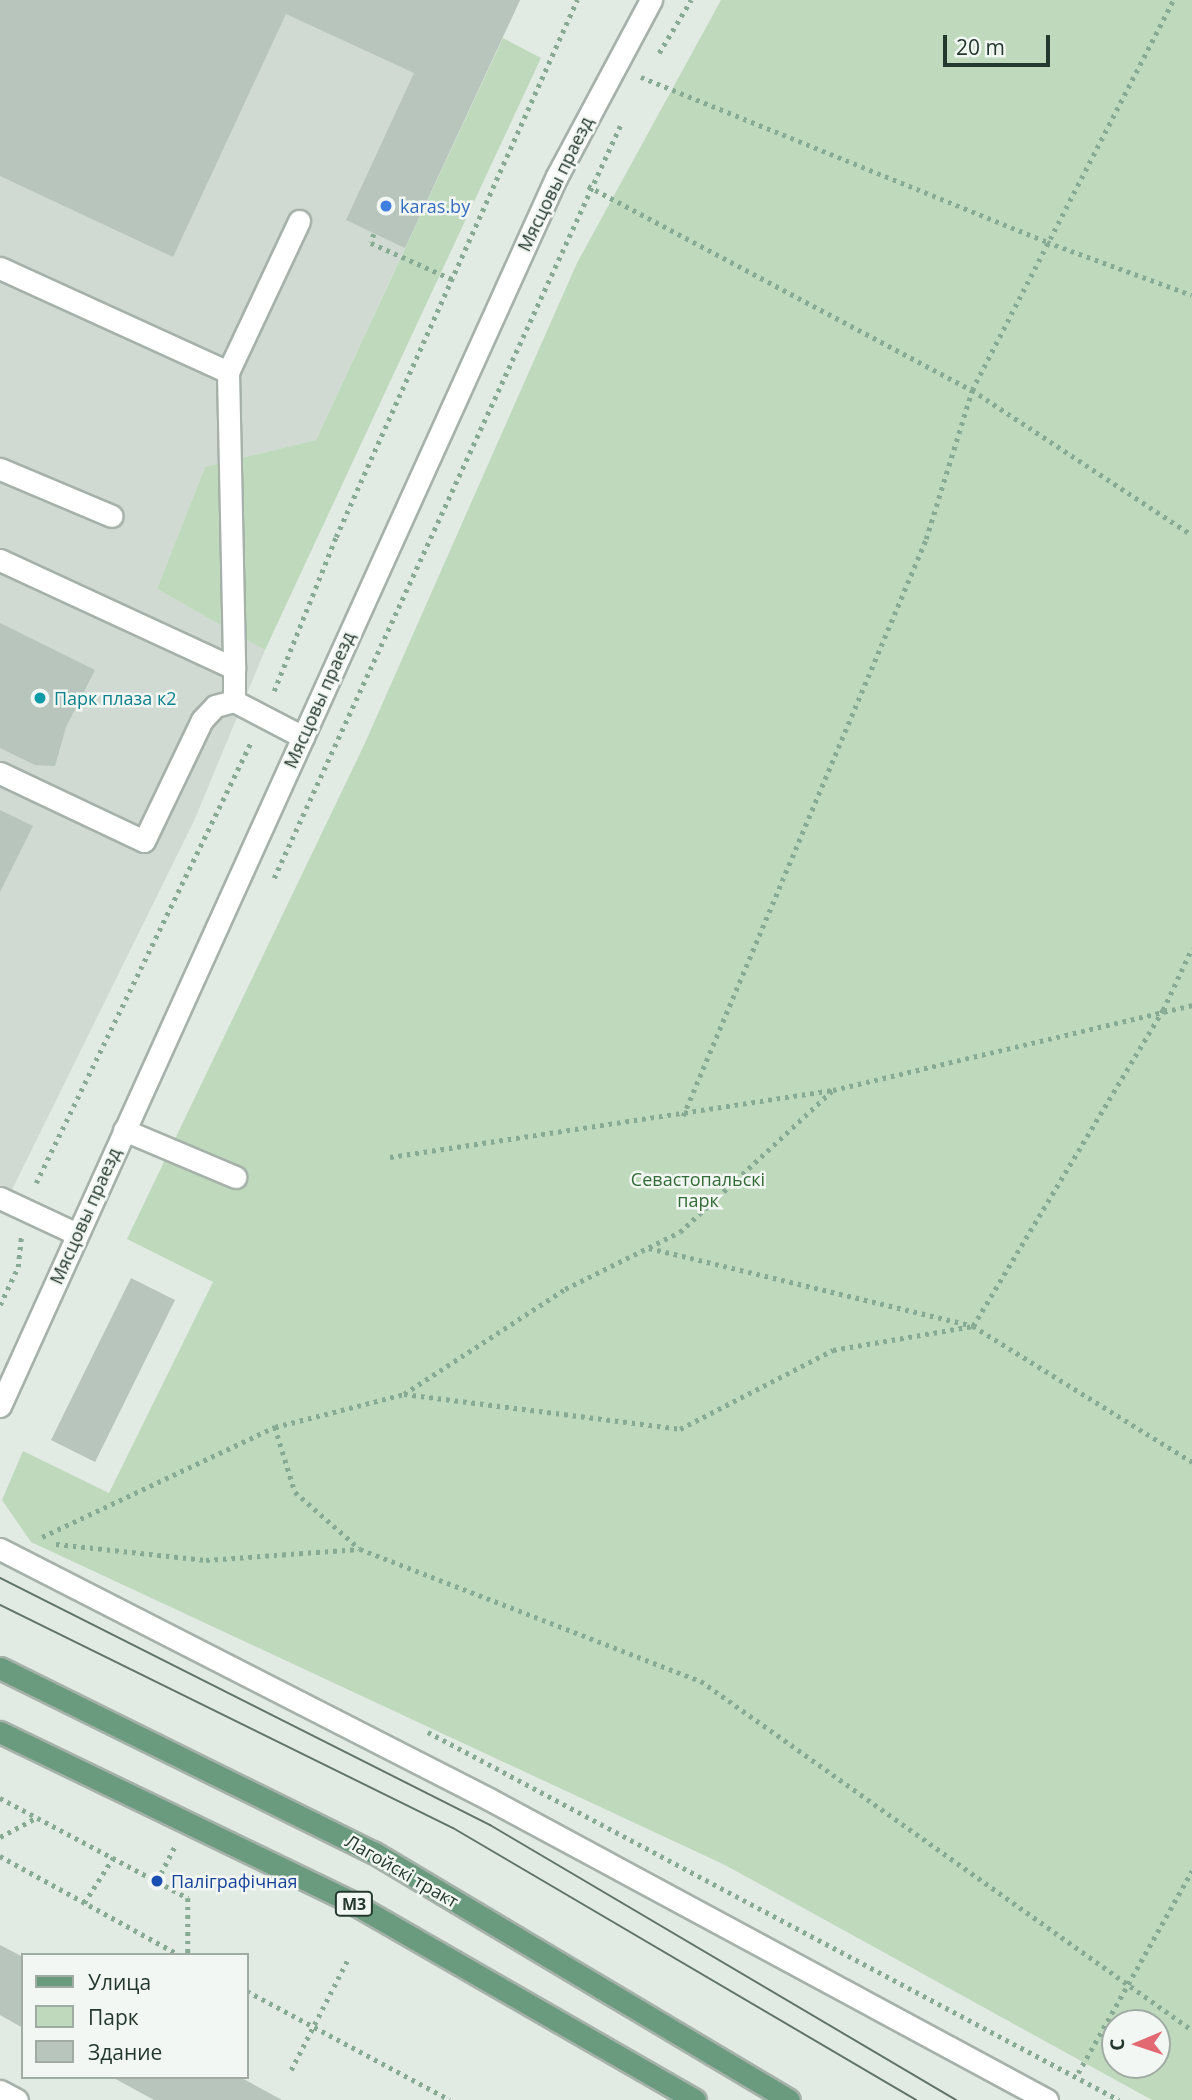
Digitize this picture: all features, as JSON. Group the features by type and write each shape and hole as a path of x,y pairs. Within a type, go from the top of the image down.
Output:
{"main road":[{"name":"Лагойскі тракт","path":"0,1668 373,1852 789,2100"},
{"name":"М3","path":"0,1732 349,1902 695,2100"}],"street":[{"name":"Мясцовы праезд","path":"0,1406 557,176 651,0"},
{"path":"234,701 228,372 299,221"},
{"path":"0,268 228,372"},
{"path":"0,469 112,516"},
{"path":"0,560 234,668"},
{"path":"0,773 144,841 202,720 215,706 234,701 303,737"},
{"path":"124,1130 235,1177"},
{"path":"0,1198 77,1234"},
{"path":"0,1549 501,1805 1047,2100"},
{"path":"0,2091 17,2100"}],"path":[{"path":"0,1305 18,1267 23,1209 264,716 336,537 577,0"},
{"path":"657,56 691,0"},
{"path":"683,1116 926,539 972,390 1173,0"},
{"path":"614,66 1047,242 1192,295"},
{"path":"638,90 650,67"},
{"path":"271,885 590,186 626,114"},
{"path":"557,176 590,186 972,390 1192,535"},
{"path":"374,234 371,243 452,279"},
{"path":"404,1394 680,1429 833,1350 973,1326 1163,1010 1192,948"},
{"path":"390,1157 683,1116 832,1090 1192,1004"},
{"path":"360,1549 206,1560 31,1542 275,1427 404,1394 565,1289 680,1232 832,1090"},
{"path":"649,1248 973,1326 1192,1462"},
{"path":"275,1427 295,1492 360,1549 701,1681 1127,1989 1192,2030"},
{"path":"0,1798 188,1898 187,1953"},
{"path":"0,1837 36,1818"},
{"path":"157,1881 187,1823"},
{"path":"0,1856 175,1953"},
{"path":"85,1903 113,1858"},
{"path":"1078,2074 1192,1871"},
{"path":"290,2070 349,1957"},
{"path":"248,1992 450,2100"}],"shaded area":[{"path":"0,0 520,0 316,440 205,467 157,589 265,650 194,821 0,1214"}],"green space":[{"name":"Севастопальскі парк","path":"721,0 1192,0 1192,2100 1152,2100 1114,2079 1171,2079 1171,2009 1101,2009 1101,2072 725,1865 31,1542 2,1500 23,1451 109,1493 213,1282 127,1239 365,743 577,263"},
{"path":"503,38 541,58 265,650 157,589 205,467 316,440"}],"building":[{"path":"0,0 520,0 405,248 346,220 414,73 286,14 173,257 0,176"},
{"name":"Парк плаза к2","path":"0,623 95,670 66,727 55,766 35,765 0,748"},
{"path":"0,810 33,826 0,892"},
{"path":"131,1278 175,1300 95,1462 51,1440"},
{"path":"0,1945 21,1956 21,2027 0,2015"},
{"path":"116,2079 244,2079 282,2100 154,2100"}],"tram line":[{"path":"0,1578 490,1825 956,2100"},
{"path":"0,1605 453,1828 916,2100"}],"place":[{"name":"karas.by","path":"386,206"},
{"name":"Парк плаза к2","path":"40,698"},
{"name":"Паліграфічная","path":"157,1881"}]}
